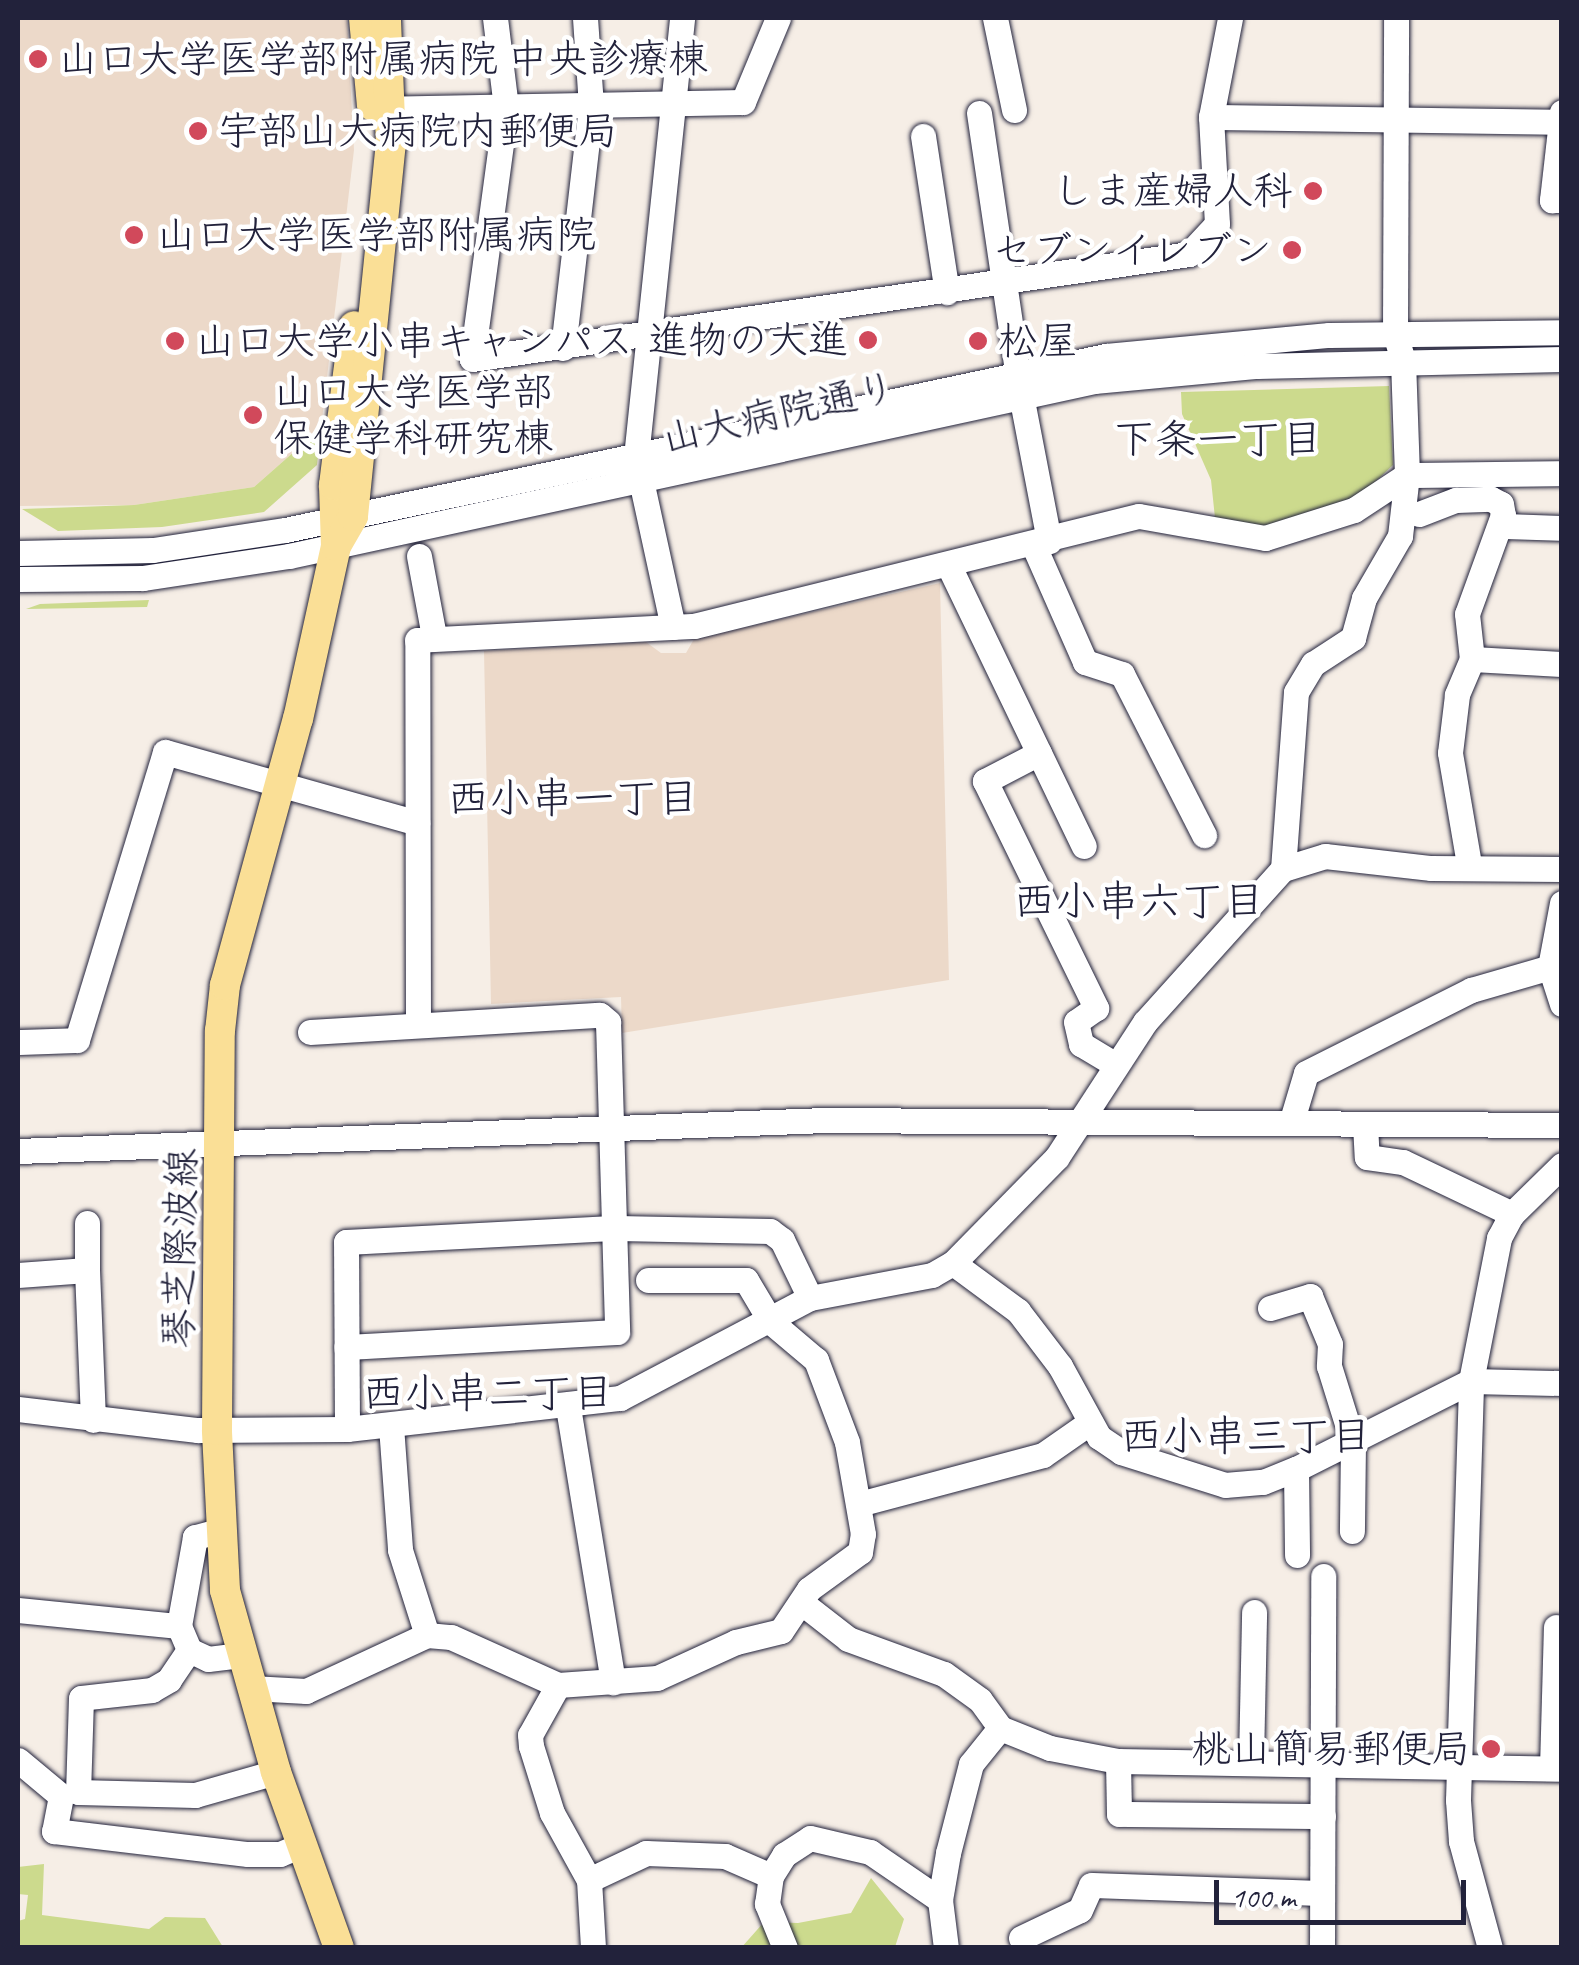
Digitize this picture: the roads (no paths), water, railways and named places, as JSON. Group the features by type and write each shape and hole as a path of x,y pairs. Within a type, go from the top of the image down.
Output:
{"main road":[{"name":"琴芝際波線","path":"364,18 382,109"},
{"name":"琴芝際波線","path":"339,1948 276,1772 241,1655 218,1531 225,985 280,785 340,528 382,109 386,18"}],"street":[{"path":"495,18 506,107 472,359 1189,254 1216,224 1211,117 1230,18"},
{"path":"562,348 591,106 585,18"},
{"path":"673,627 636,457 677,104 682,18"},
{"path":"382,109 743,102 778,18"},
{"path":"995,18 1014,110"},
{"path":"1283,869 1296,692 1312,664 1353,638 1364,598 1400,536 1407,475 1402,362 1395,334 1396,18"},
{"path":"1562,112 1552,200 1562,200"},
{"path":"979,114 1041,542 1084,662 1122,674 1204,836"},
{"path":"1211,117 1560,122"},
{"path":"922,136 946,292"},
{"name":"山大病院通り","path":"18,579 158,576 636,457 1188,346 1395,334 1562,332"},
{"name":"山大病院通り","path":"18,553 153,550 340,528 640,484 1019,383 1173,372 1562,359"},
{"path":"418,1024 418,640 434,636 673,627 1156,514 1266,538 1354,510 1407,475 1562,473"},
{"path":"1419,514 1456,500 1491,499 1501,504 1503,526 1467,614 1472,659 1457,695 1450,753 1469,864"},
{"path":"1503,526 1562,528"},
{"path":"419,556 434,636"},
{"path":"948,564 1084,846"},
{"path":"1472,659 1562,664"},
{"path":"18,1042 77,1040 165,752 417,822"},
{"path":"1039,754 984,780 1096,1008 1076,1022 1081,1044 1116,1065"},
{"path":"18,1410 217,1430 347,1430 568,1408 620,1398 771,1322 810,1298 932,1274 953,1263 1057,1157 1145,1022 1283,869 1324,856 1431,868 1469,864 1562,868"},
{"path":"1562,903 1550,967 1562,1004"},
{"path":"1291,1123 1297,1086 1315,1068 1471,990 1550,967"},
{"path":"310,1032 600,1015 608,1022 618,1332 346,1347"},
{"path":"18,1151 613,1124 1562,1125"},
{"path":"1365,1124 1367,1158 1403,1162 1512,1214"},
{"path":"1490,1948 1461,1841 1458,1768 1471,1381 1489,1277 1512,1214 1562,1165"},
{"path":"87,1223 92,1420"},
{"path":"347,1430 346,1242 617,1228 770,1231 782,1240 810,1298"},
{"path":"953,1263 1018,1312 1060,1366 1089,1422 1121,1452 1225,1485 1263,1482 1296,1469 1350,1438 1471,1381 1562,1383"},
{"path":"18,1275 88,1270"},
{"path":"251,1688 306,1691 427,1634 451,1637 558,1684 656,1678 736,1642 781,1631 809,1589 860,1552 859,1504 847,1442 816,1360 771,1322 746,1280 648,1280"},
{"path":"1270,1308 1310,1296 1330,1344 1329,1366 1350,1438 1352,1531"},
{"path":"568,1408 613,1682"},
{"path":"859,1504 1043,1455 1089,1422"},
{"path":"391,1426 400,1550 427,1634"},
{"path":"1296,1469 1297,1555"},
{"path":"218,1531 195,1537 179,1626 189,1650 208,1659 241,1655"},
{"path":"1322,1948 1323,1576"},
{"path":"802,1603 848,1639 922,1664 964,1686 1000,1728 1050,1748 1118,1760 1557,1768 1556,1627"},
{"path":"18,1610 179,1626"},
{"path":"1251,1761 1254,1612"},
{"path":"189,1650 169,1680 152,1690 81,1698 78,1792 194,1796 276,1772"},
{"path":"558,1684 530,1735 552,1813 589,1880 593,1948"},
{"path":"946,1948 940,1900 972,1764 1000,1728"},
{"path":"18,1760 61,1796 54,1831 248,1854 280,1854 301,1845"},
{"path":"1118,1760 1119,1814 1323,1816"},
{"path":"785,1948 767,1904 771,1876 795,1846 821,1837 870,1852 940,1900"},
{"path":"589,1880 646,1853 725,1856 771,1876"},
{"path":"1039,1938 1080,1910 1091,1885 1322,1893"}],"place":[{"name":"山口大学医学部附属病院 中央診療棟","path":"38,59"},
{"name":"宇部山大病院内郵便局","path":"198,131"},
{"name":"しま産婦人科","path":"1313,191"},
{"name":"山口大学医学部附属病院","path":"134,235"},
{"name":"セブンイレブン","path":"1292,250"},
{"name":"進物の大進","path":"868,340"},
{"name":"山口大学小串キャンパス","path":"175,341"},
{"name":"松屋","path":"978,341"},
{"name":"山口大学医学部 保健学科研究棟","path":"253,415"},
{"name":"桃山簡易郵便局","path":"1491,1749"}],"district":[{"name":"下条一丁目","path":"1218,440"},
{"name":"西小串一丁目","path":"573,799"},
{"name":"西小串六丁目","path":"1139,902"},
{"name":"西小串二丁目","path":"488,1394"},
{"name":"西小串三丁目","path":"1246,1437"}]}
